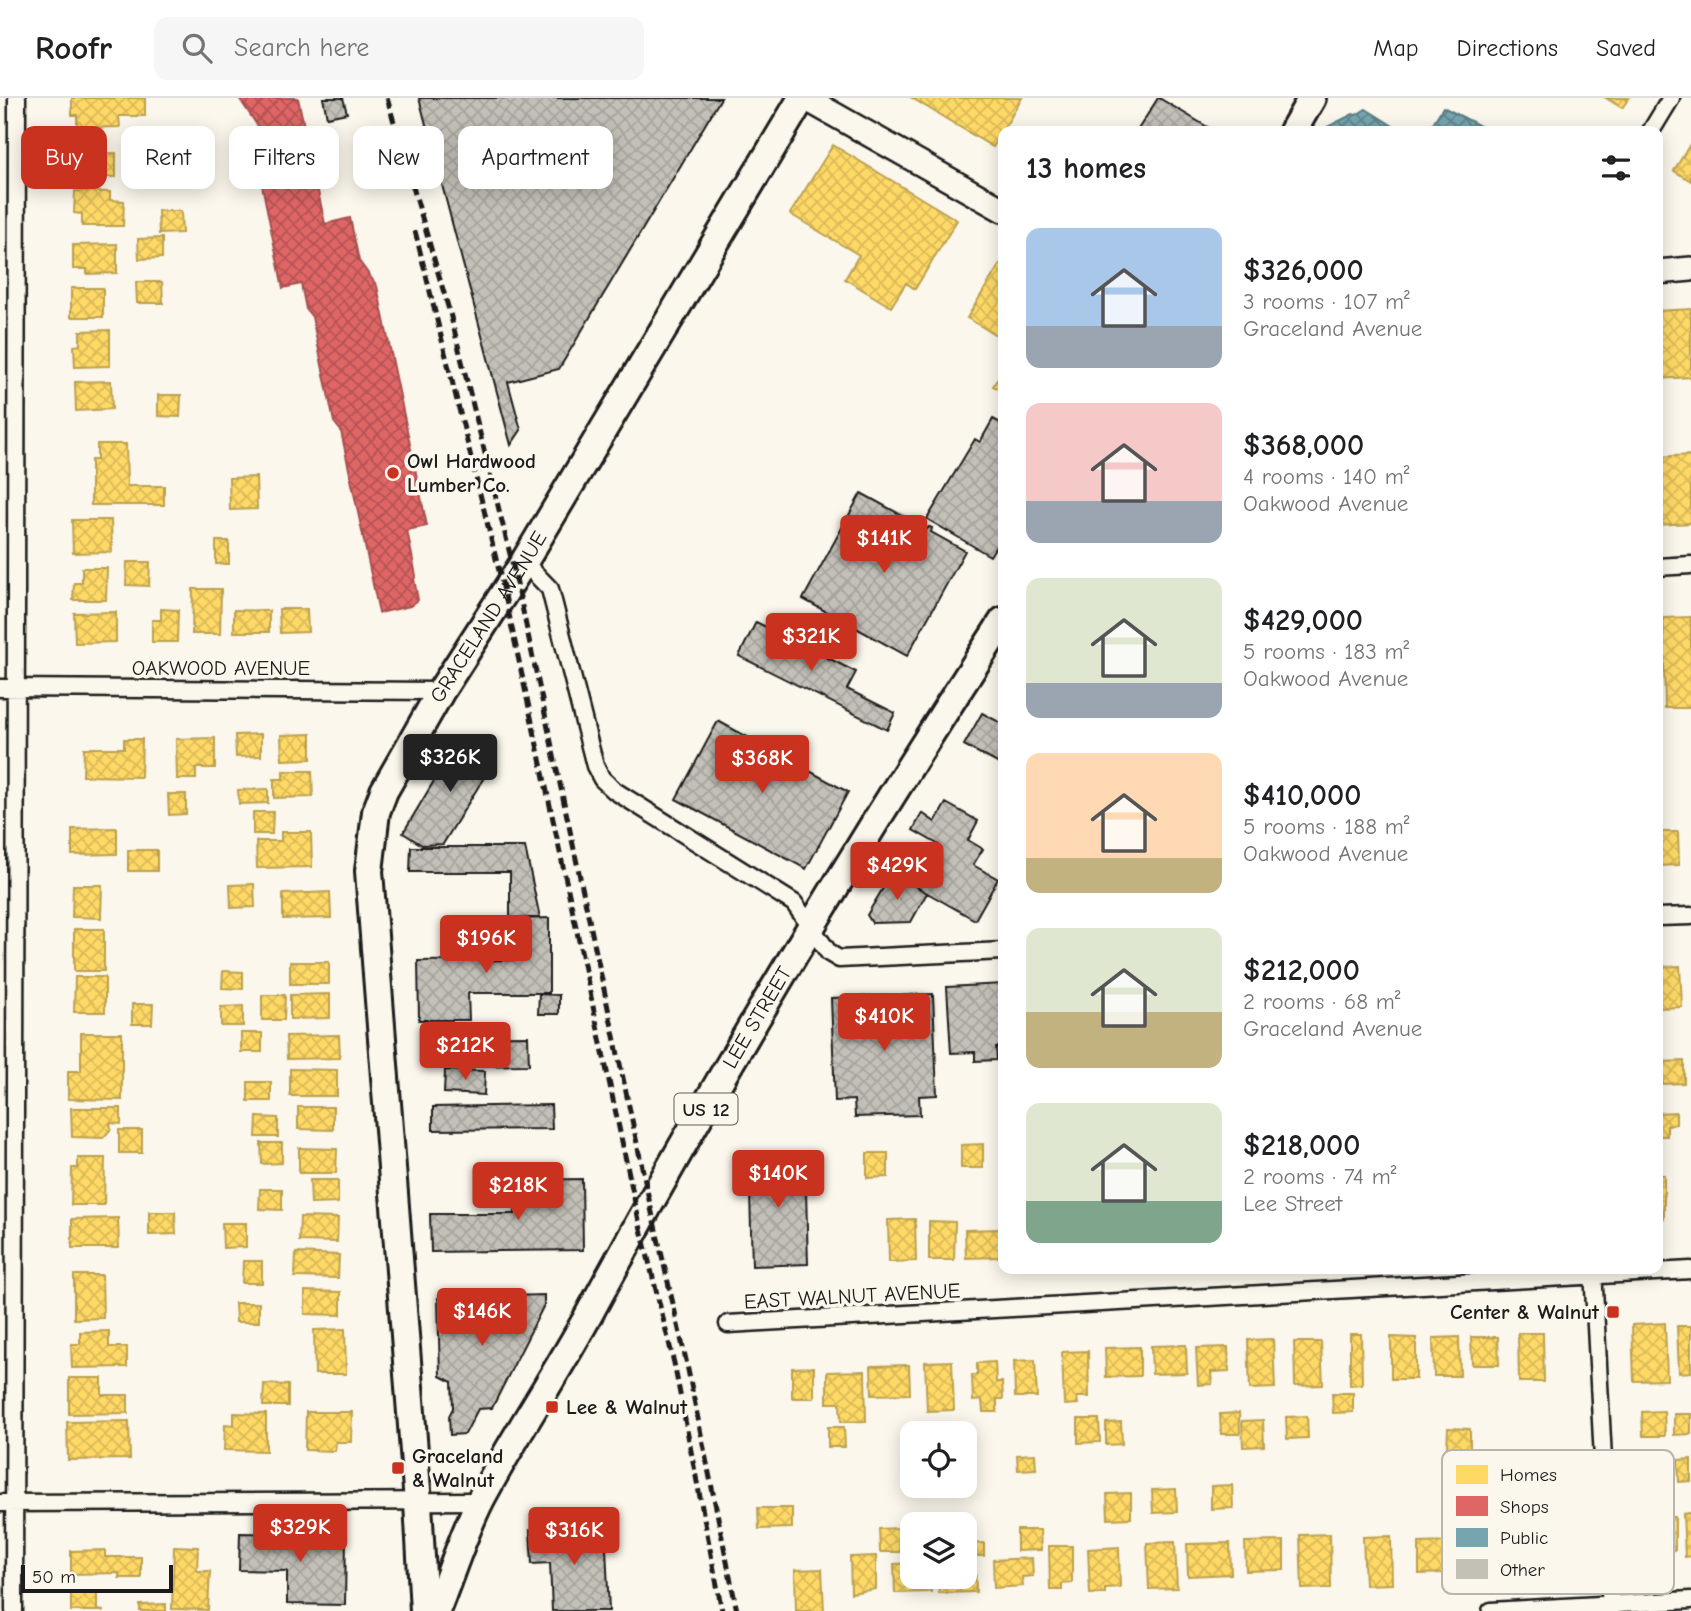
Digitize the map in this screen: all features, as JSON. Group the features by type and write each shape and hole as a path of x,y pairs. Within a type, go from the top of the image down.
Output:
{"main road":[{"name":"GRACELAND AVENUE","path":"424,1611 369,871 376,812 384,791 441,691 524,562 804,98"},
{"path":"1296,126 1312,98"},
{"name":"LEE STREET","path":"436,1611 481,1501 639,1221 811,928 998,629"}],"street":[{"path":"15,1611 8,1503 8,688 17,98"},
{"path":"804,98 998,207"},
{"path":"1654,126 1671,98"},
{"path":"1663,272 1691,270"},
{"path":"524,562 550,589 592,754 602,779 630,802 794,903 829,953 839,959 998,951"},
{"path":"1663,567 1691,565"},
{"name":"OAKWOOD AVENUE","path":"8,688 441,691"},
{"path":"1663,917 1691,916"},
{"name":"EAST WALNUT AVENUE","path":"1663,1271 1691,1270"},
{"name":"EAST WALNUT AVENUE","path":"728,1324 1560,1274"},
{"path":"1593,1274 1602,1450"},
{"path":"8,1503 481,1501"},
{"path":"1491,1611 1610,1608 1691,1600"}],"building: Homes":[{"path":"72,98 145,98 145,116 119,116 120,127 77,126 77,115 72,115"},
{"path":"912,98 1022,98 1005,126 998,126 998,139 993,147"},
{"path":"1606,98 1629,98 1622,108"},
{"path":"833,145 957,220 915,289 906,283 891,307 845,279 859,255 790,214"},
{"path":"1691,145 1691,181 1674,171"},
{"path":"107,153 116,153 116,177 107,177"},
{"path":"75,191 110,192 110,200 124,201 123,226 82,226 82,214 74,213"},
{"path":"158,211 181,211 182,233 159,234"},
{"path":"162,238 162,258 139,259 138,239"},
{"path":"117,244 117,273 87,274 87,269 73,269 73,245"},
{"path":"998,267 998,336 967,318"},
{"path":"136,282 162,282 163,303 137,303"},
{"path":"71,288 103,288 103,317 71,317"},
{"path":"1691,309 1691,377 1663,379 1663,311"},
{"path":"110,330 110,366 75,367 74,346 80,345 80,331"},
{"path":"111,381 112,409 76,411 75,382"},
{"path":"158,395 181,395 180,417 158,416"},
{"path":"97,444 126,444 127,486 164,486 164,505 91,505 91,460 97,460"},
{"path":"1691,455 1691,523 1663,525 1663,457"},
{"path":"256,477 257,509 230,510 229,478"},
{"path":"72,520 111,520 112,552 73,553"},
{"path":"216,541 229,541 229,564 216,564"},
{"path":"127,562 150,562 149,586 126,585"},
{"path":"82,568 107,568 106,600 73,600 74,583 82,583"},
{"path":"193,589 221,589 220,634 192,634"},
{"path":"161,609 178,610 177,642 152,642 152,620 161,620"},
{"path":"279,609 307,609 308,632 280,633"},
{"path":"234,610 269,611 269,632 234,632"},
{"path":"116,612 116,642 75,643 74,613"},
{"path":"1691,617 1691,708 1665,708 1663,618"},
{"path":"261,734 261,756 236,757 235,735"},
{"path":"311,734 311,759 282,760 281,735"},
{"path":"215,738 215,768 196,768 196,779 177,779 176,739"},
{"path":"124,739 142,739 141,777 83,776 84,748 124,748"},
{"path":"283,771 312,771 313,797 274,798 274,779 283,779"},
{"path":"268,789 268,803 239,804 238,790"},
{"path":"168,794 186,794 186,814 169,815"},
{"path":"253,812 273,812 272,834 253,834"},
{"path":"117,828 117,854 72,855 72,829"},
{"path":"281,832 311,832 312,867 257,868 256,841 281,841"},
{"path":"1663,832 1678,832 1679,865 1663,866"},
{"path":"128,850 157,850 157,871 128,871"},
{"path":"254,884 255,907 231,908 230,885"},
{"path":"73,885 102,885 101,918 72,917"},
{"path":"330,892 331,918 283,919 283,894"},
{"path":"74,929 104,929 104,971 74,971"},
{"path":"290,962 329,962 329,984 290,984"},
{"path":"1680,966 1682,1007 1663,1008 1663,967"},
{"path":"223,971 243,972 243,989 222,988"},
{"path":"75,977 105,977 105,1012 74,1012"},
{"path":"330,994 330,1018 290,1019 290,995"},
{"path":"262,995 285,995 284,1020 262,1020"},
{"path":"132,1004 153,1004 152,1024 132,1024"},
{"path":"243,1006 243,1026 221,1026 221,1007"},
{"path":"81,1033 122,1033 122,1100 68,1099 68,1071 81,1071"},
{"path":"241,1033 262,1033 262,1052 241,1052"},
{"path":"339,1035 340,1058 287,1059 286,1036"},
{"path":"1684,1061 1684,1083 1663,1084 1663,1062"},
{"path":"290,1069 337,1070 337,1096 290,1096"},
{"path":"248,1082 271,1082 271,1101 248,1101"},
{"path":"298,1107 333,1107 333,1130 298,1129"},
{"path":"71,1108 121,1108 121,1124 110,1123 111,1129 103,1138 72,1137"},
{"path":"1676,1112 1676,1124 1667,1125 1667,1136 1663,1136 1663,1113"},
{"path":"257,1117 278,1118 278,1137 256,1137"},
{"path":"119,1130 142,1130 142,1153 119,1153"},
{"path":"261,1143 282,1143 282,1163 262,1164"},
{"path":"983,1144 983,1168 961,1168 961,1145"},
{"path":"299,1148 337,1149 336,1173 299,1173"},
{"path":"867,1153 888,1153 888,1177 867,1178"},
{"path":"78,1158 105,1158 104,1205 71,1205 72,1168 78,1168"},
{"path":"1663,1175 1664,1175 1663,1219"},
{"path":"310,1180 338,1180 338,1203 311,1204"},
{"path":"260,1189 282,1189 282,1210 259,1209"},
{"path":"149,1212 175,1212 176,1234 149,1235"},
{"path":"300,1217 338,1218 337,1242 299,1241"},
{"path":"118,1218 119,1248 72,1248 72,1219"},
{"path":"915,1219 916,1261 889,1262 888,1220"},
{"path":"929,1221 955,1222 954,1260 929,1260"},
{"path":"222,1223 246,1223 246,1247 223,1248"},
{"path":"998,1229 998,1257 966,1258 965,1230"},
{"path":"296,1253 339,1255 338,1278 295,1277"},
{"path":"243,1261 262,1261 262,1283 242,1283"},
{"path":"74,1275 102,1275 103,1318 74,1319"},
{"path":"305,1291 341,1292 341,1315 305,1314"},
{"path":"235,1303 259,1303 259,1322 236,1322"},
{"path":"1665,1323 1667,1380 1634,1381 1632,1325"},
{"path":"1677,1326 1691,1326 1691,1372 1679,1373"},
{"path":"345,1329 346,1374 315,1374 314,1330"},
{"path":"109,1331 109,1347 127,1347 127,1367 72,1368 71,1344 80,1344 80,1332"},
{"path":"1518,1333 1543,1333 1544,1382 1519,1382"},
{"path":"1350,1334 1361,1334 1362,1384 1350,1385"},
{"path":"1391,1337 1416,1338 1416,1379 1391,1379"},
{"path":"1459,1337 1460,1376 1434,1376 1433,1338"},
{"path":"1471,1337 1498,1337 1499,1365 1472,1365"},
{"path":"1273,1339 1275,1388 1250,1389 1248,1340"},
{"path":"1294,1342 1321,1342 1323,1385 1295,1386"},
{"path":"1186,1345 1187,1373 1152,1374 1151,1346"},
{"path":"1140,1347 1140,1376 1106,1377 1105,1348"},
{"path":"1228,1347 1229,1371 1211,1372 1212,1384 1198,1385 1196,1348"},
{"path":"1088,1351 1089,1397 1077,1397 1078,1404 1064,1405 1062,1352"},
{"path":"1035,1360 1037,1397 1015,1397 1014,1361"},
{"path":"952,1361 954,1410 927,1411 925,1362"},
{"path":"995,1362 996,1382 1002,1382 1003,1399 997,1399 997,1412 983,1412 982,1400 973,1401 972,1375 977,1375 977,1363"},
{"path":"909,1365 910,1394 872,1395 871,1366"},
{"path":"814,1367 814,1398 792,1398 792,1368"},
{"path":"865,1371 866,1421 841,1422 840,1403 827,1403 827,1372"},
{"path":"69,1378 102,1378 102,1395 128,1395 128,1413 69,1414"},
{"path":"264,1384 288,1385 288,1406 263,1406"},
{"path":"1332,1393 1353,1393 1353,1412 1333,1413"},
{"path":"1664,1411 1665,1436 1643,1436 1642,1412"},
{"path":"306,1412 352,1412 351,1442 336,1442 335,1451 305,1450"},
{"path":"234,1413 266,1414 266,1451 224,1450 225,1424 234,1425"},
{"path":"1239,1413 1240,1434 1221,1434 1220,1414"},
{"path":"1674,1414 1691,1414 1691,1434 1674,1435"},
{"path":"1307,1416 1308,1438 1287,1439 1286,1417"},
{"path":"1078,1419 1099,1419 1100,1442 1078,1443"},
{"path":"1263,1420 1264,1446 1243,1447 1242,1421"},
{"path":"129,1421 130,1459 68,1460 67,1422"},
{"path":"1121,1422 1122,1444 1106,1445 1106,1423"},
{"path":"828,1427 844,1427 845,1447 828,1447"},
{"path":"1448,1428 1470,1429 1470,1449 1447,1448"},
{"path":"1035,1454 1036,1469 1018,1470 1017,1455"},
{"path":"1691,1459 1691,1481 1679,1482 1678,1460"},
{"path":"1232,1485 1233,1508 1211,1509 1211,1486"},
{"path":"1176,1489 1177,1512 1153,1513 1152,1490"},
{"path":"1131,1493 1131,1518 1108,1519 1107,1494"},
{"path":"758,1508 792,1508 792,1528 759,1529"},
{"path":"1691,1513 1691,1556 1685,1557 1683,1514"},
{"path":"1674,1517 1675,1517 1674,1550"},
{"path":"899,1528 900,1552 880,1552 879,1529"},
{"path":"1017,1530 1040,1530 1041,1550 1017,1551"},
{"path":"1330,1534 1331,1588 1302,1589 1300,1535"},
{"path":"1391,1536 1392,1584 1365,1585 1363,1537"},
{"path":"1284,1541 1284,1570 1246,1571 1245,1542"},
{"path":"1175,1542 1177,1588 1149,1589 1147,1543"},
{"path":"1442,1542 1442,1573 1419,1574 1419,1543"},
{"path":"977,1543 984,1543 984,1556 977,1556"},
{"path":"1230,1543 1231,1574 1188,1576 1187,1544"},
{"path":"174,1546 198,1547 197,1571 210,1571 208,1610 172,1609"},
{"path":"1049,1546 1072,1546 1072,1583 1062,1584 1062,1590 1050,1590"},
{"path":"1119,1547 1120,1587 1105,1588 1105,1593 1090,1594 1088,1549"},
{"path":"105,1550 105,1557 141,1557 141,1578 119,1578 119,1573 71,1574 71,1551"},
{"path":"876,1556 876,1589 851,1593 850,1557"},
{"path":"1032,1558 1033,1576 1022,1577 1023,1586 994,1588 993,1560"},
{"path":"894,1564 900,1564 900,1589 931,1589 931,1592 895,1593"},
{"path":"822,1569 824,1611 796,1611 795,1570"},
{"path":"939,1589 976,1589 976,1592 939,1593"},
{"path":"71,1593 97,1594 97,1610 104,1611 71,1611"},
{"path":"166,1604 166,1611 140,1611 140,1605"}],"building: Shops":[{"path":"239,98 298,98 304,126 258,126"},
{"path":"263,189 318,189 325,224 350,218 359,261 377,286 427,526 407,530 418,600 410,606 379,613 341,431 334,422 312,317 306,309 301,284 283,288"}],"building: Public":[{"path":"1443,107 1480,126 1431,126"},
{"path":"1366,109 1393,126 1329,126"}],"building: Other":[{"path":"323,98 343,98 347,113 327,117"},
{"path":"419,98 721,98 559,369 508,382 521,430 511,445 443,189 444,126 426,126"},
{"path":"1159,98 1206,126 1140,126"},
{"path":"993,419 998,422 998,543 990,556 927,519 975,439 980,442"},
{"path":"861,493 927,529 932,528 931,532 965,551 907,656 803,599"},
{"path":"756,622 856,672 847,689 895,713 887,730 739,656"},
{"path":"982,713 998,721 998,763 964,745"},
{"path":"718,721 848,792 806,869 676,799"},
{"path":"460,737 496,758 443,844 422,845 403,833"},
{"path":"946,803 978,821 968,840 983,849 973,865 998,879 975,920 915,886 939,845 913,830 922,813 935,822"},
{"path":"411,847 525,847 540,918 510,918 510,872 410,872"},
{"path":"892,873 927,893 911,922 872,923 867,915"},
{"path":"549,918 549,993 468,993 469,1020 419,1020 418,961 515,960 515,919"},
{"path":"998,984 997,1060 975,1061 975,1052 951,1053 947,987"},
{"path":"539,994 559,995 559,1014 538,1014"},
{"path":"933,994 937,1095 919,1096 920,1115 855,1117 854,1100 835,1101 831,998"},
{"path":"528,1036 529,1065 450,1066 450,1037"},
{"path":"445,1070 485,1071 484,1095 444,1093"},
{"path":"551,1105 552,1129 433,1130 433,1107"},
{"path":"805,1154 808,1264 752,1266 749,1156"},
{"path":"582,1179 583,1250 431,1252 430,1214 515,1214 515,1180"},
{"path":"544,1295 544,1305 492,1408 478,1409 465,1434 450,1435 452,1382 440,1376 438,1298"},
{"path":"605,1526 609,1611 552,1611 550,1563 532,1564 530,1530"},
{"path":"240,1533 346,1535 345,1605 287,1604 287,1571 239,1570"}],"railway":[{"path":"387,98 451,317 515,574 686,1360 737,1611"},
{"path":"415,231 504,591 639,1221 674,1363 722,1611"}],"place":[{"name":"Owl Hardwood Lumber Co.","path":"393,473"},
{"name":"Center & Walnut","path":"1613,1312"},
{"name":"Lee & Walnut","path":"552,1407"},
{"name":"Graceland & Walnut","path":"398,1468"}]}
